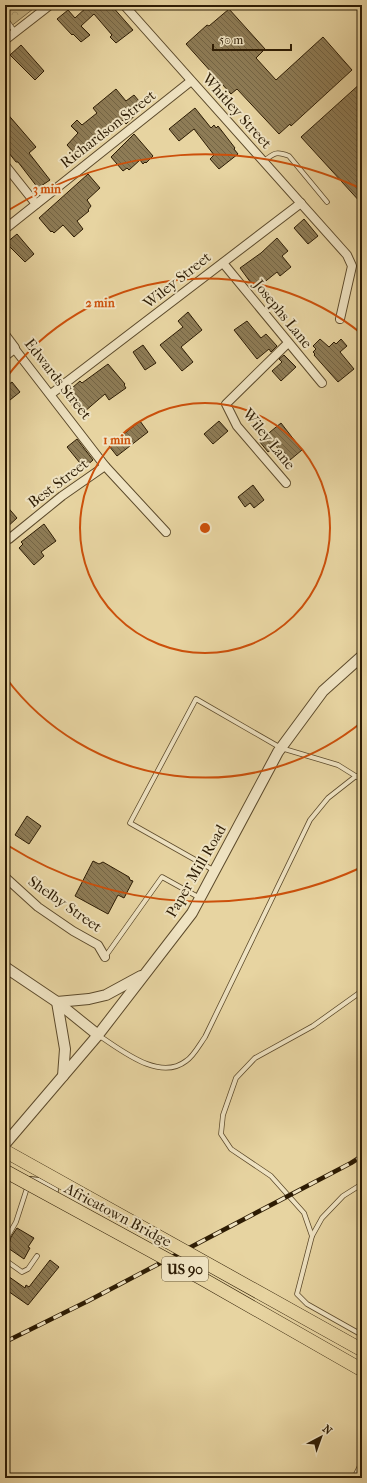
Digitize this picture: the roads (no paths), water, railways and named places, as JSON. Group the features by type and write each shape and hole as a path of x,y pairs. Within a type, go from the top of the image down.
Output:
{"main road":[{"name":"Africatown Bridge","path":"5,1151 362,1350"},
{"name":"Africatown Bridge","path":"5,1171 201,1278 362,1370"}],"street":[{"path":"5,40 50,5"},
{"name":"Whitley Street","path":"124,5 347,255 352,266 340,319"},
{"name":"Richardson Street","path":"5,229 191,81"},
{"path":"5,165 36,204"},
{"name":"Wiley Street","path":"51,394 301,203"},
{"name":"Josephs Lane","path":"223,263 322,383"},
{"name":"Edwards Street","path":"5,336 105,466 166,532"},
{"name":"Wiley Lane","path":"286,483 237,426 226,404 288,343"},
{"path":"5,355 14,348"},
{"name":"Best Street","path":"9,539 62,496 105,466"},
{"name":"Paper Mill Road","path":"5,1144 98,1034 192,914 281,748 323,691 362,656"},
{"name":"Shelby Street","path":"5,877 38,907 72,931 98,945 105,957"},
{"path":"5,967 57,1002 98,1034"},
{"path":"57,1002 89,999 106,995 145,974"},
{"path":"57,1002 65,1049 63,1076"},
{"path":"5,1179 39,1182 362,1364"}],"lane":[{"path":"5,18 16,32"},
{"path":"264,161 274,153 279,152 289,156 327,202"},
{"path":"215,871 130,823 196,699 281,748 338,764 362,780"},
{"path":"98,1034 141,1063 154,1067 171,1068 186,1062 205,1037 310,820 328,798 356,776 362,775"},
{"path":"105,957 162,877 201,898"},
{"path":"312,1236 304,1213 276,1181 231,1149 222,1134 223,1115 236,1078 255,1058 313,1026 362,991"},
{"path":"5,1247 8,1236 16,1222 30,1181"},
{"path":"362,1184 343,1196 322,1218 312,1236 297,1294 307,1304 362,1335"},
{"path":"5,1260 22,1272 28,1269 37,1256"},
{"path":"354,1478 362,1462"}],"railway":[{"path":"5,1342 88,1301 362,1156"}]}
